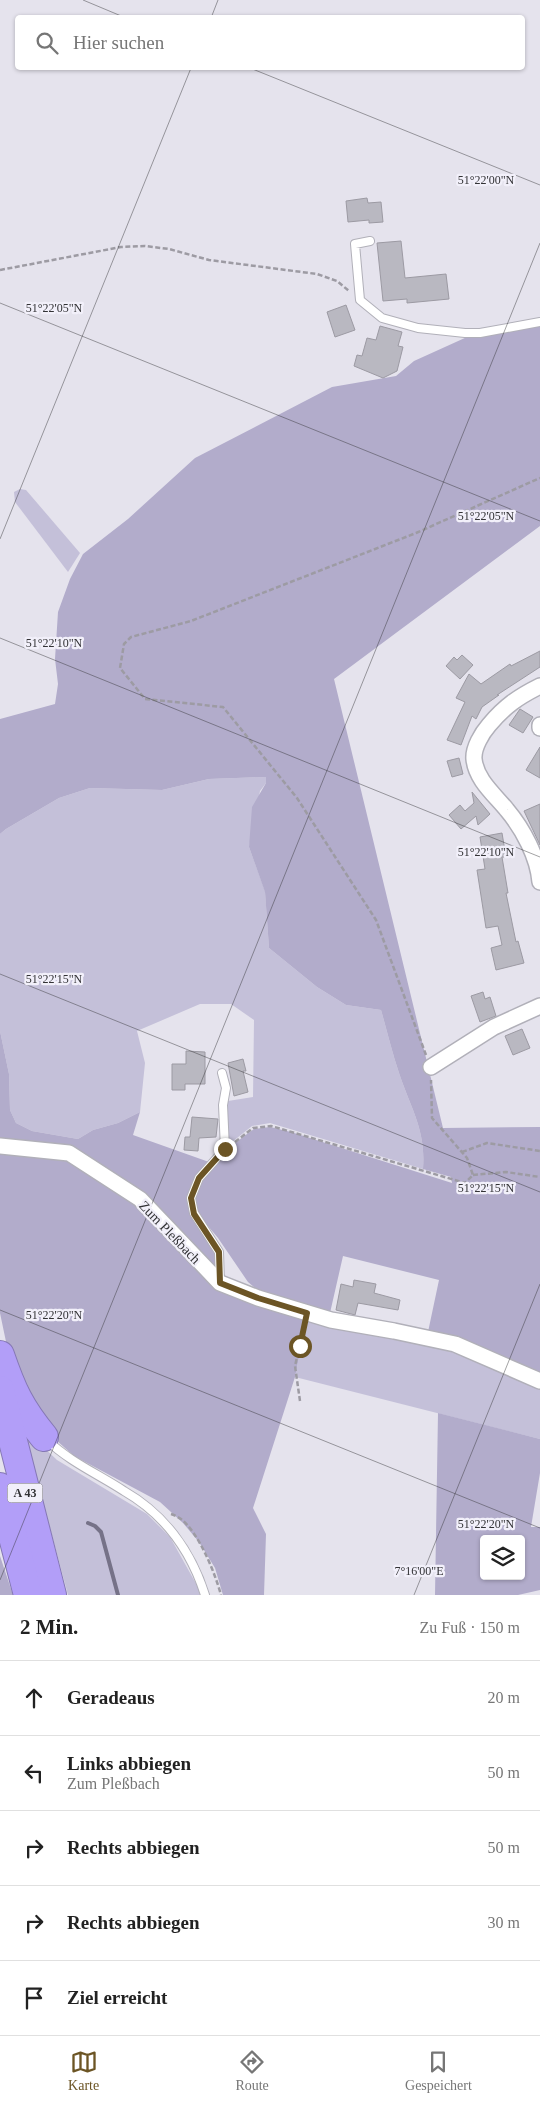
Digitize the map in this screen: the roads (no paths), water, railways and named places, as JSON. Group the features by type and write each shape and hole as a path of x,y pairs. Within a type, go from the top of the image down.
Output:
{"highway":[{"path":"0,1355 13,1391 25,1414 44,1437"},
{"name":"A 43","path":"0,1390 52,1595"},
{"name":"A 43","path":"0,1487 28,1595"}],"street":[{"path":"540,686 504,707 481,734 474,758 482,782 508,811 523,834 539,868 540,882"},
{"path":"430,1067 494,1027 540,1006"},
{"name":"Zum Pleßbach","path":"0,1146 69,1153 140,1199 220,1283 258,1298 307,1313 456,1344 540,1381"}],"lane":[{"path":"370,241 355,244 360,300 382,318 418,328 465,333 480,333 540,322"},
{"path":"220,1283 219,1252 194,1214 191,1198 199,1178 225,1149 223,1105 226,1088 222,1073"},
{"path":"44,1437 61,1453 125,1491 151,1509 174,1532 191,1561 205,1595"}],"waterway":[{"path":"88,1523 95,1526 101,1532 118,1595"}]}
